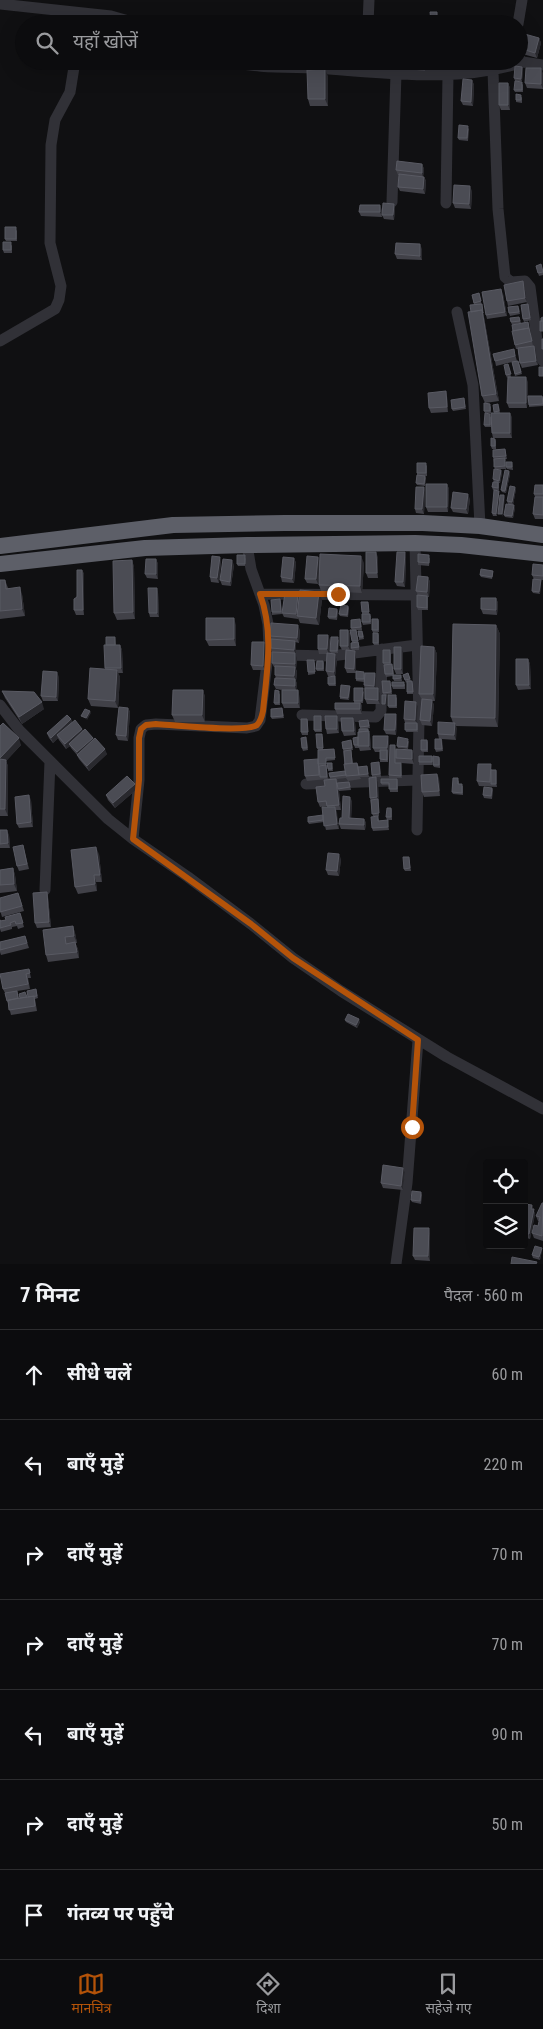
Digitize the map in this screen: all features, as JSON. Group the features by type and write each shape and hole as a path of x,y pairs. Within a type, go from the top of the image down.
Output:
{"highway":[{"path":"0,546 173,525 379,523 480,526 543,535"},
{"path":"0,564 145,548 247,546 414,543 461,545 543,554"}],"street":[{"path":"368,15 369,0"},
{"path":"520,15 522,0"},
{"path":"0,4 57,15"},
{"path":"528,62 543,65"},
{"path":"0,341 55,309 59,300 61,286 52,256 49,234 51,145 55,120 70,92 74,70"},
{"path":"383,70 396,73 448,74 493,70 498,209 505,277 510,282 525,281 530,287 538,348 543,361"},
{"path":"392,202 396,73"},
{"path":"446,203 448,74"},
{"path":"457,312 473,386 480,526"},
{"path":"414,543 420,732 417,830"},
{"path":"133,839 139,780 139,738 141,729 146,725 156,724 247,728 256,726 260,720 263,711 268,654 268,624 253,576 247,546"},
{"path":"260,594 416,595"},
{"path":"268,654 314,657 417,645"},
{"path":"302,715 376,717 381,711 382,649"},
{"path":"0,705 20,731 108,819 251,924 293,958 348,996 418,1040 543,1108"},
{"path":"45,890 50,761"},
{"path":"306,784 418,780"},
{"path":"396,1264 407,1183 418,1040"}],"building":[{"path":"430,12 437,12 437,15 430,15"},
{"path":"528,35 539,38 535,53 528,51"},
{"path":"528,68 541,68 541,84 525,83 526,70"},
{"path":"307,70 325,70 325,99 308,99"},
{"path":"515,70 522,70 521,79 514,78"},
{"path":"463,79 472,80 471,102 461,101"},
{"path":"515,81 522,82 522,90 514,90"},
{"path":"499,83 508,83 508,105 499,105"},
{"path":"516,94 521,95 521,100 516,100"},
{"path":"459,125 468,126 467,138 458,138"},
{"path":"397,161 422,164 422,173 396,170"},
{"path":"399,174 424,177 423,189 398,187"},
{"path":"454,185 470,186 469,204 453,203"},
{"path":"383,203 394,204 393,215 382,215"},
{"path":"360,205 380,205 380,212 359,212"},
{"path":"5,227 16,227 16,239 5,239"},
{"path":"3,242 11,242 11,250 3,250"},
{"path":"396,243 420,244 420,256 395,254"},
{"path":"541,264 543,272 538,273 536,266"},
{"path":"523,281 525,298 507,301 504,285"},
{"path":"501,289 505,312 486,315 482,292"},
{"path":"479,293 481,301 474,303 472,295"},
{"path":"482,304 483,313 482,310 471,312 470,305"},
{"path":"528,304 530,318 523,319 521,305"},
{"path":"518,306 519,312 509,313 508,307"},
{"path":"482,310 496,394 482,396 468,312"},
{"path":"519,317 520,321 511,322 510,318"},
{"path":"540,321 543,321 543,331 540,331"},
{"path":"528,322 529,328 513,331 512,325"},
{"path":"529,328 532,341 515,345 512,331"},
{"path":"534,346 536,361 520,363 518,348"},
{"path":"514,349 515,356 495,361 493,354"},
{"path":"518,361 521,372 515,374 512,362"},
{"path":"508,364 511,374 506,375 504,365"},
{"path":"539,367 543,367 543,376 539,376"},
{"path":"508,377 526,377 526,403 507,403"},
{"path":"446,391 447,407 429,408 428,393"},
{"path":"528,396 542,396 543,404 529,405"},
{"path":"464,398 465,407 452,409 451,400"},
{"path":"484,403 490,404 490,411 484,411"},
{"path":"498,404 499,411 494,412 493,405"},
{"path":"485,413 490,414 490,425 484,425"},
{"path":"491,413 510,413 510,433 492,433"},
{"path":"491,438 495,439 495,446 491,446"},
{"path":"505,449 506,456 493,457 493,450"},
{"path":"505,458 505,466 494,467 494,459"},
{"path":"506,462 512,462 512,467 506,467"},
{"path":"417,463 426,463 426,473 417,473"},
{"path":"494,469 501,470 499,481 493,479"},
{"path":"505,470 509,471 505,491 501,490"},
{"path":"417,475 425,476 424,484 416,483"},
{"path":"493,482 498,482 498,488 492,487"},
{"path":"426,484 447,484 447,507 426,507"},
{"path":"535,485 543,485 543,494 534,494"},
{"path":"510,486 515,487 512,502 507,501"},
{"path":"416,487 424,487 422,509 415,509"},
{"path":"494,490 499,491 496,514 492,513"},
{"path":"453,492 468,494 466,509 451,508"},
{"path":"500,495 504,495 502,514 498,514"},
{"path":"535,497 543,497 543,515 533,514"},
{"path":"506,504 514,505 512,516 504,515"},
{"path":"366,552 376,552 377,573 366,573"},
{"path":"397,552 405,552 403,582 395,582"},
{"path":"320,554 361,556 360,586 319,585"},
{"path":"418,554 429,555 429,563 418,562"},
{"path":"237,555 245,555 245,564 237,564"},
{"path":"212,556 220,557 217,578 210,577"},
{"path":"307,556 318,557 316,579 305,579"},
{"path":"283,557 294,558 292,579 281,577"},
{"path":"146,559 156,559 156,574 145,574"},
{"path":"223,559 232,560 230,582 220,580"},
{"path":"132,560 133,612 114,613 113,561"},
{"path":"533,564 543,565 543,576 532,575"},
{"path":"481,569 493,571 492,577 480,575"},
{"path":"77,570 82,570 83,610 74,610 74,599 77,597"},
{"path":"418,576 428,577 427,592 416,591"},
{"path":"533,579 541,580 539,592 532,591"},
{"path":"0,580 5,580 6,589 20,587 22,609 0,611"},
{"path":"148,588 157,588 157,613 149,613"},
{"path":"300,590 319,592 316,618 297,616"},
{"path":"285,593 298,594 296,614 282,613"},
{"path":"417,595 427,596 427,608 417,607"},
{"path":"481,598 496,598 496,610 481,609"},
{"path":"280,599 281,612 272,612 271,600"},
{"path":"361,602 368,602 369,612 362,612"},
{"path":"341,605 348,606 347,615 339,614"},
{"path":"329,608 337,609 336,617 328,617"},
{"path":"362,614 370,614 370,622 362,622"},
{"path":"206,618 234,618 234,639 206,640"},
{"path":"360,619 361,627 351,628 351,620"},
{"path":"372,619 378,619 378,630 372,630"},
{"path":"271,623 298,625 297,638 270,636"},
{"path":"453,624 496,625 495,718 451,717"},
{"path":"340,630 348,630 348,646 340,646"},
{"path":"350,630 356,630 358,641 352,641"},
{"path":"358,631 362,631 363,637 359,637"},
{"path":"373,633 378,633 378,643 373,643"},
{"path":"318,635 328,635 327,649 318,649"},
{"path":"106,637 115,637 115,645 106,645"},
{"path":"331,637 338,637 337,651 330,651"},
{"path":"271,639 295,641 294,650 271,648"},
{"path":"252,642 264,642 263,666 251,665"},
{"path":"358,642 359,647 351,648 351,643"},
{"path":"104,645 120,645 121,668 105,668"},
{"path":"421,646 434,647 433,694 419,694"},
{"path":"394,647 401,647 401,669 394,669"},
{"path":"346,650 355,651 354,669 345,668"},
{"path":"383,650 390,650 390,663 383,663"},
{"path":"272,652 295,653 295,664 272,663"},
{"path":"327,653 335,654 334,672 326,671"},
{"path":"516,659 528,659 529,685 516,685"},
{"path":"307,660 314,660 315,672 308,672"},
{"path":"317,661 323,661 323,669 316,669"},
{"path":"392,664 393,674 385,674 384,665"},
{"path":"275,666 295,667 294,676 275,675"},
{"path":"90,668 117,670 115,701 88,699"},
{"path":"43,671 57,672 56,697 41,696"},
{"path":"356,671 364,672 364,679 356,679"},
{"path":"365,673 375,673 374,686 364,685"},
{"path":"408,673 410,679 405,680 403,675"},
{"path":"393,675 401,675 401,678 393,679"},
{"path":"335,676 335,684 328,684 328,677"},
{"path":"275,678 295,679 295,686 274,685"},
{"path":"382,681 390,681 391,692 383,693"},
{"path":"407,681 412,681 413,692 407,692"},
{"path":"392,682 404,682 404,686 392,686"},
{"path":"341,685 350,686 348,698 340,697"},
{"path":"354,688 363,688 362,701 354,701"},
{"path":"365,688 378,688 378,700 365,699"},
{"path":"173,690 203,690 202,715 172,715"},
{"path":"275,690 279,691 279,703 274,703"},
{"path":"282,690 298,690 298,703 282,703"},
{"path":"2,691 34,692 42,702 19,717"},
{"path":"382,695 386,695 385,704 382,704"},
{"path":"388,695 396,695 396,706 388,706"},
{"path":"422,699 432,700 430,721 420,720"},
{"path":"405,701 416,702 415,720 404,719"},
{"path":"335,703 360,703 360,709 335,709"},
{"path":"119,707 128,708 126,736 116,735"},
{"path":"282,708 283,716 271,717 271,709"},
{"path":"85,709 90,711 86,718 81,716"},
{"path":"385,714 396,714 395,730 384,730"},
{"path":"67,715 71,719 51,738 47,733"},
{"path":"314,716 321,716 321,730 314,730"},
{"path":"325,716 337,716 337,729 326,729"},
{"path":"341,718 353,718 354,731 342,731"},
{"path":"301,719 307,719 308,732 301,732"},
{"path":"75,720 82,729 65,744 57,735"},
{"path":"368,720 369,726 360,727 359,721"},
{"path":"438,722 455,723 454,735 438,734"},
{"path":"3,723 19,738 0,758 0,726"},
{"path":"405,723 417,723 417,730 405,730"},
{"path":"85,729 93,738 77,752 69,744"},
{"path":"359,729 368,729 368,731 359,732"},
{"path":"369,731 369,746 358,746 358,732"},
{"path":"316,734 322,734 323,748 317,748"},
{"path":"373,736 388,736 387,748 373,748"},
{"path":"306,737 307,748 302,748 301,738"},
{"path":"358,737 358,745 354,745 353,738"},
{"path":"398,737 408,739 407,747 397,746"},
{"path":"95,738 105,749 87,766 77,755"},
{"path":"435,739 441,739 442,749 435,749"},
{"path":"351,740 352,748 343,749 342,742"},
{"path":"421,740 427,740 427,750 421,750"},
{"path":"390,745 395,745 395,763 401,763 401,776 389,775"},
{"path":"334,749 335,758 326,758 326,764 318,764 318,750"},
{"path":"396,749 412,750 412,759 396,758"},
{"path":"351,750 352,763 345,764 344,751"},
{"path":"380,750 387,750 387,760 380,759"},
{"path":"419,756 432,756 432,762 419,762"},
{"path":"433,756 439,757 439,765 433,765"},
{"path":"0,759 6,760 5,809 0,809"},
{"path":"318,759 319,775 305,776 304,760"},
{"path":"379,762 380,774 372,775 371,763"},
{"path":"327,763 332,763 332,769 328,769"},
{"path":"357,763 359,775 346,776 344,764"},
{"path":"478,764 491,764 490,782 477,781"},
{"path":"326,765 327,777 320,777 319,766"},
{"path":"367,766 368,774 359,775 358,767"},
{"path":"491,770 496,770 496,784 491,784"},
{"path":"345,771 346,775 330,777 329,773"},
{"path":"437,774 439,791 422,792 421,775"},
{"path":"127,776 135,784 113,803 106,795"},
{"path":"376,777 377,797 370,798 369,778"},
{"path":"453,778 458,778 458,784 462,784 462,793 452,792"},
{"path":"336,779 339,805 327,806 326,801 318,802 316,787 325,786 324,780"},
{"path":"381,779 397,779 397,789 389,789 389,783 381,783"},
{"path":"349,782 350,787 338,789 337,783"},
{"path":"484,787 492,788 491,796 483,795"},
{"path":"29,795 31,822 17,824 15,797"},
{"path":"343,796 350,797 349,818 364,819 364,825 339,824 340,818 342,818"},
{"path":"378,799 379,813 372,814 371,800"},
{"path":"322,807 335,807 337,824 324,826"},
{"path":"387,808 391,808 391,817 386,817"},
{"path":"323,815 323,820 308,822 308,817"},
{"path":"378,816 378,821 388,820 388,827 372,828 371,817"},
{"path":"0,830 7,830 8,843 0,844"},
{"path":"23,845 27,864 17,866 13,847"},
{"path":"96,847 100,875 94,875 95,884 75,887 71,850"},
{"path":"328,853 339,854 337,871 326,870"},
{"path":"403,857 409,857 410,868 404,869"},
{"path":"13,868 14,884 0,885 0,870"},
{"path":"47,892 49,922 35,923 33,893"},
{"path":"18,893 22,906 0,912 0,898"},
{"path":"20,913 23,923 16,924 15,921 10,923 11,925 0,928 0,921 6,920 5,917"},
{"path":"73,926 74,936 65,937 66,944 75,942 77,952 46,955 43,930"},
{"path":"25,936 27,943 0,950 0,942"},
{"path":"29,969 30,973 26,974 28,984 3,989 0,974"},
{"path":"36,989 37,996 28,997 27,991"},
{"path":"17,991 18,998 7,1001 5,993"},
{"path":"25,992 27,997 20,998 19,994"},
{"path":"34,996 35,1006 9,1010 8,1000"},
{"path":"348,1014 359,1019 356,1025 345,1020"},
{"path":"383,1165 403,1168 401,1186 381,1183"},
{"path":"412,1191 421,1192 420,1201 411,1200"},
{"path":"542,1203 542,1236 532,1233 534,1225 538,1226 540,1217 536,1216"},
{"path":"528,1204 532,1205 531,1209 534,1209 529,1234"},
{"path":"414,1228 429,1228 428,1256 413,1256"},
{"path":"535,1246 542,1248 539,1257 532,1255"},
{"path":"512,1257 537,1262 536,1264 511,1264"}],"route":[{"path":"338,594 260,594 268,624 269,647 263,711 256,726 226,728 156,724 146,725 141,729 138,761 139,780 133,839 188,877 293,958 418,1040 412,1127"}]}
